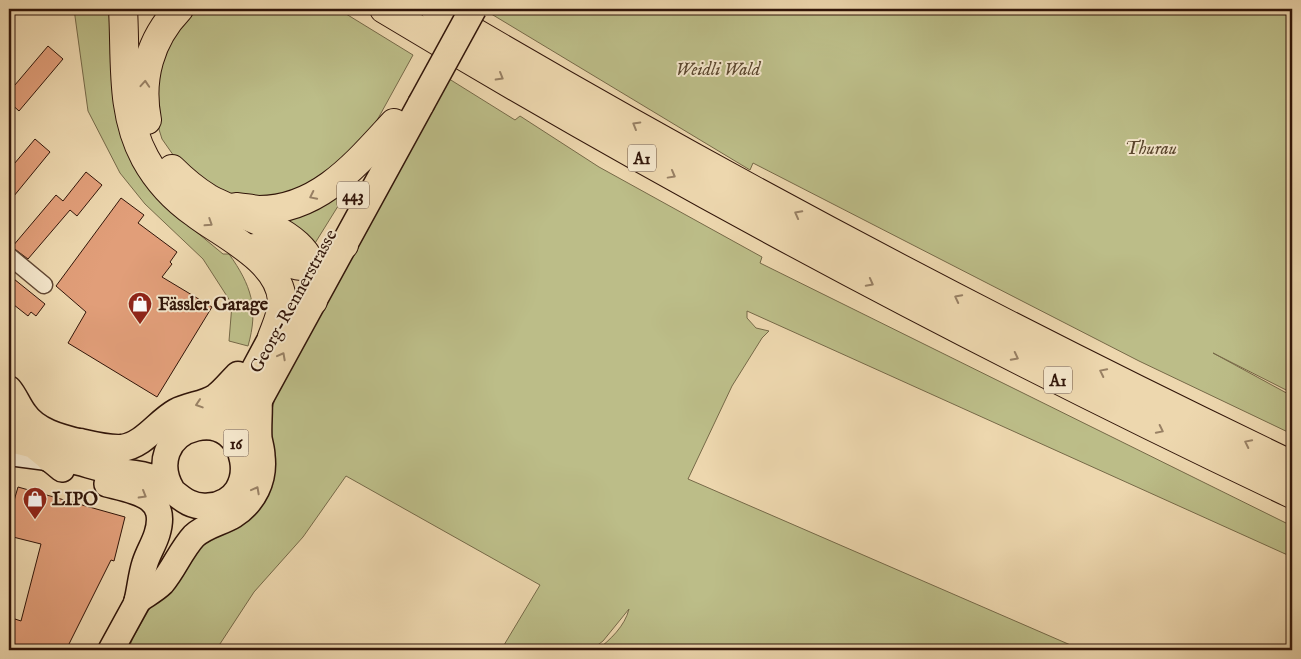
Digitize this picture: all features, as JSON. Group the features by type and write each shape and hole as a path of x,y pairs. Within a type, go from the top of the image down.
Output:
{"highway":[{"path":"123,9 126,94 130,120 140,148 154,172 173,194 195,214 232,238 268,268 276,278 283,302 272,337"},
{"path":"179,9 163,29 149,58 146,73 144,98 148,121 155,143 170,167 201,194 288,237 305,252 314,273 316,289 313,301"},
{"path":"363,9 458,52"},
{"name":"A1","path":"384,9 608,139 836,264 1073,387 1292,494"},
{"name":"A1","path":"435,9 693,157 841,237 1094,367 1292,465"},
{"name":"Georg-Rennerstrasse","path":"240,449 243,425 260,406 313,301 344,245 415,100 456,9"},
{"path":"460,9 485,24 505,50"},
{"name":"Georg-Rennerstrasse","path":"206,426 232,405 243,390 394,123 415,100 473,9"},
{"path":"222,205 258,210 302,202 330,186 364,155 394,123"},
{"path":"232,238 289,264 301,267 312,266 328,260 344,245"},
{"path":"80,442 123,448 139,441 175,413 188,407 202,404 216,396 237,375 255,368"}],"main road":[{"path":"9,389 25,415 40,428 58,437 80,442"},
{"path":"137,601 161,583 194,537 212,524 235,514 255,494 262,471 259,436 260,406"},
{"path":"9,418 27,434 56,446 108,458 137,458 166,453 164,463 167,482 175,494"},
{"name":"16","path":"150,578 165,559 181,533 196,516 210,506 220,504 237,490 242,481 244,470 240,449 227,434 206,426 187,430 178,436 166,453"},
{"path":"9,439 33,445 63,471 140,492 156,506 160,518 157,533 145,564 137,601"},
{"path":"9,454 49,459 67,459 106,470 143,475 154,478 193,505 210,506"},
{"name":"16","path":"111,650 150,578 170,531 175,494"}],"street":[{"path":"9,256 44,285"}],"green space":[{"path":"74,9 111,9 127,149 165,206 223,254 229,254 237,265 248,287 253,308 253,320 248,346 229,341 232,304 203,259 145,204 120,173 88,111"},
{"path":"193,9 338,9 413,55 375,124 332,176 283,198 238,199 207,187 176,159 162,139 157,123 158,59 178,23"},
{"name":"Thurau","path":"483,9 1292,9 1292,393 1213,353 1292,396 1292,434 1139,361 753,163 750,170"},
{"path":"446,77 515,120 520,116 599,167 762,257 760,263 1292,526 1292,557 747,311 747,318 756,328 769,331 762,338 732,386 688,479 1082,650 597,650 621,627 629,609 603,641 591,650 501,650 540,585 346,476 303,537 254,592 216,650 128,650 151,606 266,432 278,387"},
{"path":"353,182 312,248 270,218"}],"building":[{"path":"48,46 63,59 19,111 9,102 9,92"},
{"path":"35,139 50,152 9,202 9,170"},
{"path":"86,172 102,185 77,216 70,210 28,259 12,247 56,195 63,201"},
{"name":"Fässler Garage","path":"121,198 144,215 138,223 177,252 170,262 172,264 162,277 212,307 157,397 68,343 86,312 56,286"},
{"path":"9,275 45,304 36,316 31,312 28,316 9,301"},
{"path":"18,487 125,517 114,561 111,560 66,650 9,650 9,617 21,621 41,544 9,536 9,518"}],"place":[{"name":"Fässler Garage","path":"140,325"},
{"name":"LIPO","path":"35,520"}],"park label":[{"name":"Weidli Wald","path":"718,69"}]}
